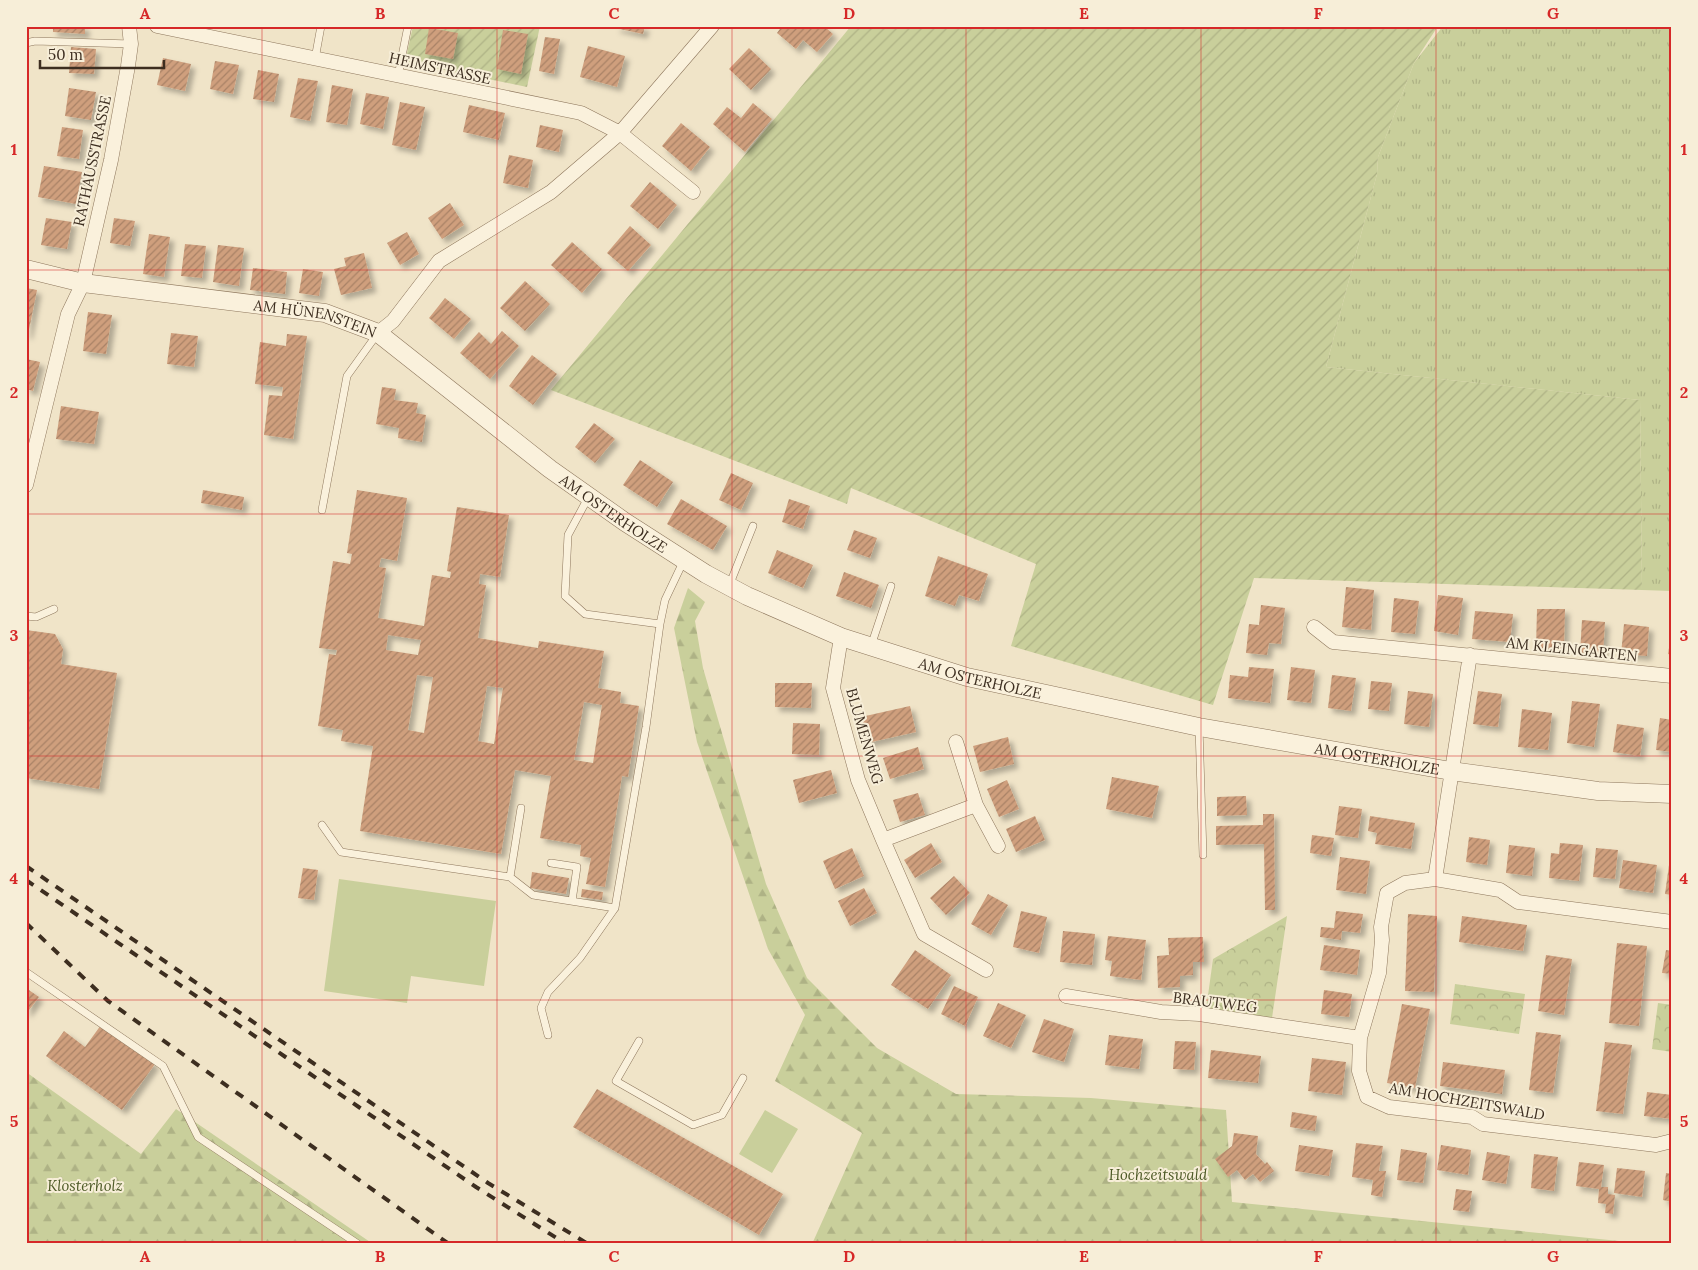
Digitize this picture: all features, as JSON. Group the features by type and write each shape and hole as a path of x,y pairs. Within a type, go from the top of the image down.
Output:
{"street":[{"name":"RATHAUSSTRASSE","path":"26,484 68,314 83,283 111,160 130,44 130,26"},
{"name":"HEIMSTRASSE","path":"158,26 581,113 620,133 693,192"},
{"name":"AM HÜNENSTEIN","path":"26,269 83,283 325,313 378,333 393,321 439,260 551,192 620,133 712,26"},
{"name":"AM OSTERHOLZE","path":"378,333 542,463 684,560 729,587 841,637 967,677 1199,726 1450,771 1598,791 1672,794"},
{"name":"AM KLEINGARTEN","path":"1314,627 1333,642 1672,676"},
{"name":"BLUMENWEG","path":"841,637 833,688 858,780 883,840 924,934 986,970"},
{"path":"1435,879 1450,771 1470,655"},
{"path":"956,742 976,805 998,846"},
{"path":"883,840 976,805"},
{"name":"AM HOCHZEITSWALD","path":"1672,922 1518,902 1500,890 1435,879 1405,883 1387,893 1381,927 1382,940 1379,973 1360,1038 1359,1071 1367,1097 1389,1107 1472,1117 1483,1124 1656,1145 1672,1140"},
{"name":"BRAUTWEG","path":"1066,996 1161,1012 1199,1014 1360,1038"}],"lane":[{"path":"315,58 320,26"},
{"path":"398,76 408,26"},
{"path":"26,43 35,41 130,44"},
{"path":"322,510 348,376 378,333"},
{"path":"589,496 568,534 565,596 585,614 660,624"},
{"path":"729,587 753,526"},
{"path":"548,1035 541,1008 548,992 580,958 615,908 646,727 660,624 665,600 684,560"},
{"path":"870,647 891,586"},
{"path":"26,616 36,617 54,609"},
{"path":"1199,726 1203,855"},
{"path":"510,877 521,808"},
{"path":"322,825 342,852 510,877 533,895 615,908"},
{"path":"551,863 577,867 572,901"},
{"path":"26,972 163,1066 198,1137 358,1244"},
{"path":"639,1041 616,1081 693,1126 722,1115 744,1078"}],"green space":[{"path":"413,26 540,26 527,87 405,62"},
{"path":"851,26 1438,26 1414,63 1378,157 1377,174 1326,367 1640,400 1642,590 1254,578 1213,705 1011,646 1036,564 851,488 847,504 551,390"},
{"path":"1443,26 1672,26 1672,591 1642,590 1640,400 1326,367 1377,174 1378,157 1414,63"},
{"name":"Hochzeitswald","path":"688,588 705,602 695,621 703,668 766,884 807,978 877,1048 956,1094 1091,1098 1226,1110 1232,1202 1649,1244 812,1244 862,1133 775,1081 805,1015 768,949 697,742 674,628"},
{"path":"339,879 496,901 484,986 411,976 407,1003 324,991"},
{"path":"1287,916 1272,1018 1206,1010 1213,959"},
{"path":"1455,984 1525,994 1519,1034 1450,1024"},
{"path":"1658,1003 1672,1005 1672,1052 1652,1049"},
{"name":"Klosterholz","path":"26,1072 141,1154 176,1109 373,1244 26,1244"},
{"path":"765,1110 798,1129 772,1173 739,1154"}],"building":[{"path":"53,26 85,26 85,34 53,32"},
{"path":"616,26 645,26 643,34 615,28"},
{"path":"782,26 824,26 833,34 817,52 803,40 796,49 777,33"},
{"path":"429,28 458,33 453,59 425,54"},
{"path":"503,30 528,34 521,74 497,69"},
{"path":"545,37 560,39 554,74 539,71"},
{"path":"588,46 625,56 617,87 580,77"},
{"path":"71,47 96,49 94,74 69,73"},
{"path":"749,48 771,69 751,90 729,69"},
{"path":"163,58 191,64 185,91 157,85"},
{"path":"215,61 239,65 233,94 210,89"},
{"path":"258,70 279,74 274,102 253,99"},
{"path":"298,78 318,81 310,121 290,117"},
{"path":"332,85 353,89 347,125 326,122"},
{"path":"69,88 96,92 91,120 65,116"},
{"path":"366,93 389,97 383,129 360,124"},
{"path":"400,102 425,107 416,150 392,145"},
{"path":"753,103 772,119 745,152 713,124 727,107 741,118"},
{"path":"469,105 505,113 499,140 463,132"},
{"path":"681,123 710,147 691,171 662,146"},
{"path":"540,125 563,130 559,152 536,147"},
{"path":"62,127 83,130 79,159 57,156"},
{"path":"509,155 533,160 528,188 503,183"},
{"path":"44,166 82,172 76,204 38,197"},
{"path":"650,182 677,205 658,229 630,206"},
{"path":"450,203 464,225 442,239 428,218"},
{"path":"46,218 72,222 67,249 41,245"},
{"path":"114,218 135,221 130,246 110,243"},
{"path":"630,226 651,245 628,271 607,253"},
{"path":"407,232 419,254 400,265 387,243"},
{"path":"149,234 170,237 164,277 143,274"},
{"path":"572,242 602,269 582,293 551,265"},
{"path":"185,244 206,246 202,278 181,276"},
{"path":"218,245 244,248 239,286 213,282"},
{"path":"364,253 372,288 341,295 334,269 346,266 344,258"},
{"path":"253,268 287,272 285,294 250,290"},
{"path":"303,269 323,272 319,296 299,293"},
{"path":"525,281 550,304 525,331 500,308"},
{"path":"26,288 37,290 28,335 26,335"},
{"path":"445,298 471,319 454,339 429,318"},
{"path":"88,312 112,315 106,354 83,351"},
{"path":"502,331 519,346 490,379 460,353 479,332 491,344"},
{"path":"171,333 198,336 194,367 167,364"},
{"path":"287,334 307,336 293,439 264,435 269,395 282,396 283,387 255,384 260,342 286,346"},
{"path":"532,355 557,374 533,405 509,386"},
{"path":"26,359 40,362 33,391 26,389"},
{"path":"382,387 396,389 394,400 418,403 416,413 426,415 422,442 398,438 399,428 376,424"},
{"path":"61,406 99,412 94,444 56,439"},
{"path":"594,423 615,439 595,463 575,447"},
{"path":"640,460 673,482 657,507 623,485"},
{"path":"731,473 753,483 741,510 719,500"},
{"path":"203,490 244,497 242,510 201,503"},
{"path":"357,490 407,498 397,561 381,558 379,567 386,568 378,618 424,626 432,575 450,578 451,572 447,571 457,507 509,515 500,577 480,574 479,584 486,585 478,638 538,648 539,641 604,651 598,688 621,692 620,703 639,706 628,777 622,776 605,887 586,884 591,858 580,856 581,845 540,838 551,776 515,770 501,854 360,831 373,746 341,741 343,730 318,726 329,654 336,655 337,650 319,648 333,561 350,564 352,554 347,553","holes":["388,635 421,640 418,655 386,650","417,675 433,677 424,733 408,730","487,686 503,688 494,744 478,741","584,702 602,705 593,763 574,760"]},
{"path":"681,499 727,526 713,550 667,524"},
{"path":"789,499 810,506 803,529 782,522"},
{"path":"854,530 877,538 870,558 847,550"},
{"path":"777,550 813,565 803,588 768,573"},
{"path":"938,556 988,574 979,601 959,595 955,606 925,596"},
{"path":"844,572 879,585 871,608 836,596"},
{"path":"1346,587 1374,590 1371,630 1342,627"},
{"path":"1438,595 1463,598 1458,635 1434,631"},
{"path":"1394,598 1419,601 1415,634 1391,632"},
{"path":"1261,605 1285,608 1281,644 1269,643 1267,655 1246,653 1249,624 1259,625"},
{"path":"1537,609 1565,609 1564,649 1536,648"},
{"path":"1475,611 1513,614 1510,642 1472,639"},
{"path":"1582,620 1605,622 1603,654 1580,653"},
{"path":"1624,624 1649,627 1647,656 1621,654"},
{"path":"26,630 55,634 63,649 61,664 117,673 99,789 26,778"},
{"path":"1672,636 1672,655 1668,654"},
{"path":"1249,667 1274,669 1270,703 1228,698 1230,675 1248,677"},
{"path":"1291,667 1315,670 1311,703 1287,700"},
{"path":"1332,675 1356,678 1351,711 1328,708"},
{"path":"1371,681 1392,683 1389,711 1368,709"},
{"path":"775,683 812,683 811,708 775,707"},
{"path":"1408,691 1433,694 1429,727 1404,724"},
{"path":"1478,691 1502,694 1498,727 1473,724"},
{"path":"1572,701 1600,704 1594,747 1567,743"},
{"path":"910,706 916,732 867,743 861,717"},
{"path":"1522,709 1552,713 1548,750 1518,747"},
{"path":"1660,718 1672,720 1672,752 1656,750"},
{"path":"793,723 820,724 819,755 792,754"},
{"path":"1617,724 1644,728 1640,756 1613,752"},
{"path":"1008,737 1014,764 980,772 973,746"},
{"path":"918,747 924,769 890,779 883,758"},
{"path":"831,770 837,793 799,803 793,780"},
{"path":"1112,777 1159,786 1152,818 1106,809"},
{"path":"1007,780 1019,809 999,817 987,789"},
{"path":"918,793 925,815 900,822 893,800"},
{"path":"1246,796 1247,815 1217,816 1217,797"},
{"path":"1339,806 1362,809 1358,838 1335,835"},
{"path":"1263,814 1274,814 1275,910 1265,910 1264,844 1216,845 1216,826 1263,825"},
{"path":"1035,816 1045,840 1016,852 1006,829"},
{"path":"1370,816 1415,823 1411,849 1375,844 1377,833 1368,831"},
{"path":"1312,835 1334,838 1331,856 1310,853"},
{"path":"1469,837 1490,840 1487,865 1466,862"},
{"path":"931,843 942,862 915,878 904,860"},
{"path":"1560,843 1583,845 1579,881 1549,878 1551,853 1559,854"},
{"path":"1509,845 1535,848 1532,876 1506,873"},
{"path":"852,848 864,876 835,889 823,861"},
{"path":"1596,848 1618,850 1615,879 1593,877"},
{"path":"1340,857 1370,861 1366,894 1336,890"},
{"path":"1623,860 1657,865 1653,893 1619,888"},
{"path":"1669,865 1672,866 1672,895 1665,894"},
{"path":"303,868 318,870 314,900 298,898"},
{"path":"532,872 569,878 566,894 530,888"},
{"path":"954,876 970,893 946,915 930,898"},
{"path":"864,888 877,913 850,926 838,901"},
{"path":"582,889 603,892 602,900 581,897"},
{"path":"988,894 1008,905 991,935 971,924"},
{"path":"1021,911 1047,917 1039,953 1013,947"},
{"path":"1336,911 1363,914 1360,933 1342,931 1341,940 1320,937 1321,927 1334,928"},
{"path":"1408,914 1437,916 1434,992 1405,991"},
{"path":"1462,916 1527,925 1523,951 1459,942"},
{"path":"1063,931 1095,934 1092,965 1060,962"},
{"path":"1108,936 1146,940 1141,980 1110,976 1112,961 1105,960"},
{"path":"1203,937 1204,962 1193,962 1193,975 1180,976 1180,987 1158,988 1157,956 1169,955 1168,938"},
{"path":"1617,943 1647,946 1639,1026 1609,1023"},
{"path":"1324,945 1360,950 1357,975 1320,970"},
{"path":"915,950 951,975 928,1009 891,985"},
{"path":"1666,950 1672,951 1672,974 1662,973"},
{"path":"1546,955 1572,959 1564,1015 1538,1011"},
{"path":"954,986 978,997 965,1026 941,1014"},
{"path":"26,988 39,997 26,1014"},
{"path":"1324,990 1352,994 1349,1017 1321,1014"},
{"path":"998,1003 1026,1015 1011,1048 983,1036"},
{"path":"1402,1004 1430,1009 1415,1088 1387,1083"},
{"path":"1044,1019 1074,1029 1064,1062 1032,1052"},
{"path":"101,1025 155,1064 122,1110 46,1056 64,1031 85,1047"},
{"path":"1536,1032 1561,1035 1553,1093 1529,1090"},
{"path":"1109,1035 1143,1039 1139,1069 1105,1065"},
{"path":"1175,1041 1196,1042 1194,1070 1173,1069"},
{"path":"1605,1042 1632,1045 1623,1114 1596,1111"},
{"path":"1211,1050 1261,1056 1258,1083 1208,1078"},
{"path":"1312,1058 1346,1062 1342,1095 1308,1091"},
{"path":"1443,1062 1505,1070 1502,1094 1440,1086"},
{"path":"597,1089 783,1194 759,1235 573,1127"},
{"path":"1647,1092 1672,1095 1672,1119 1644,1116"},
{"path":"1292,1112 1317,1116 1315,1131 1290,1127"},
{"path":"1234,1133 1258,1136 1256,1154 1265,1164 1267,1162 1274,1171 1260,1182 1253,1174 1245,1180 1237,1170 1228,1177 1215,1159 1232,1146"},
{"path":"1356,1143 1383,1146 1379,1171 1386,1171 1382,1197 1371,1195 1373,1180 1352,1177"},
{"path":"1299,1145 1333,1150 1329,1176 1295,1171"},
{"path":"1441,1145 1471,1150 1468,1175 1437,1170"},
{"path":"1401,1149 1427,1153 1423,1183 1397,1180"},
{"path":"1487,1152 1510,1156 1506,1184 1482,1180"},
{"path":"1534,1154 1558,1157 1554,1191 1531,1188"},
{"path":"1579,1162 1604,1165 1601,1187 1608,1187 1608,1194 1615,1195 1613,1214 1605,1213 1606,1204 1598,1203 1599,1189 1576,1186"},
{"path":"1617,1168 1645,1171 1642,1197 1614,1193"},
{"path":"1666,1173 1672,1174 1672,1202 1663,1200"},
{"path":"1456,1189 1472,1191 1469,1212 1453,1210"}],"railway":[{"path":"26,866 488,1183 588,1244"},
{"path":"26,880 476,1187 566,1244"},
{"path":"26,923 108,1001 449,1244"}]}
